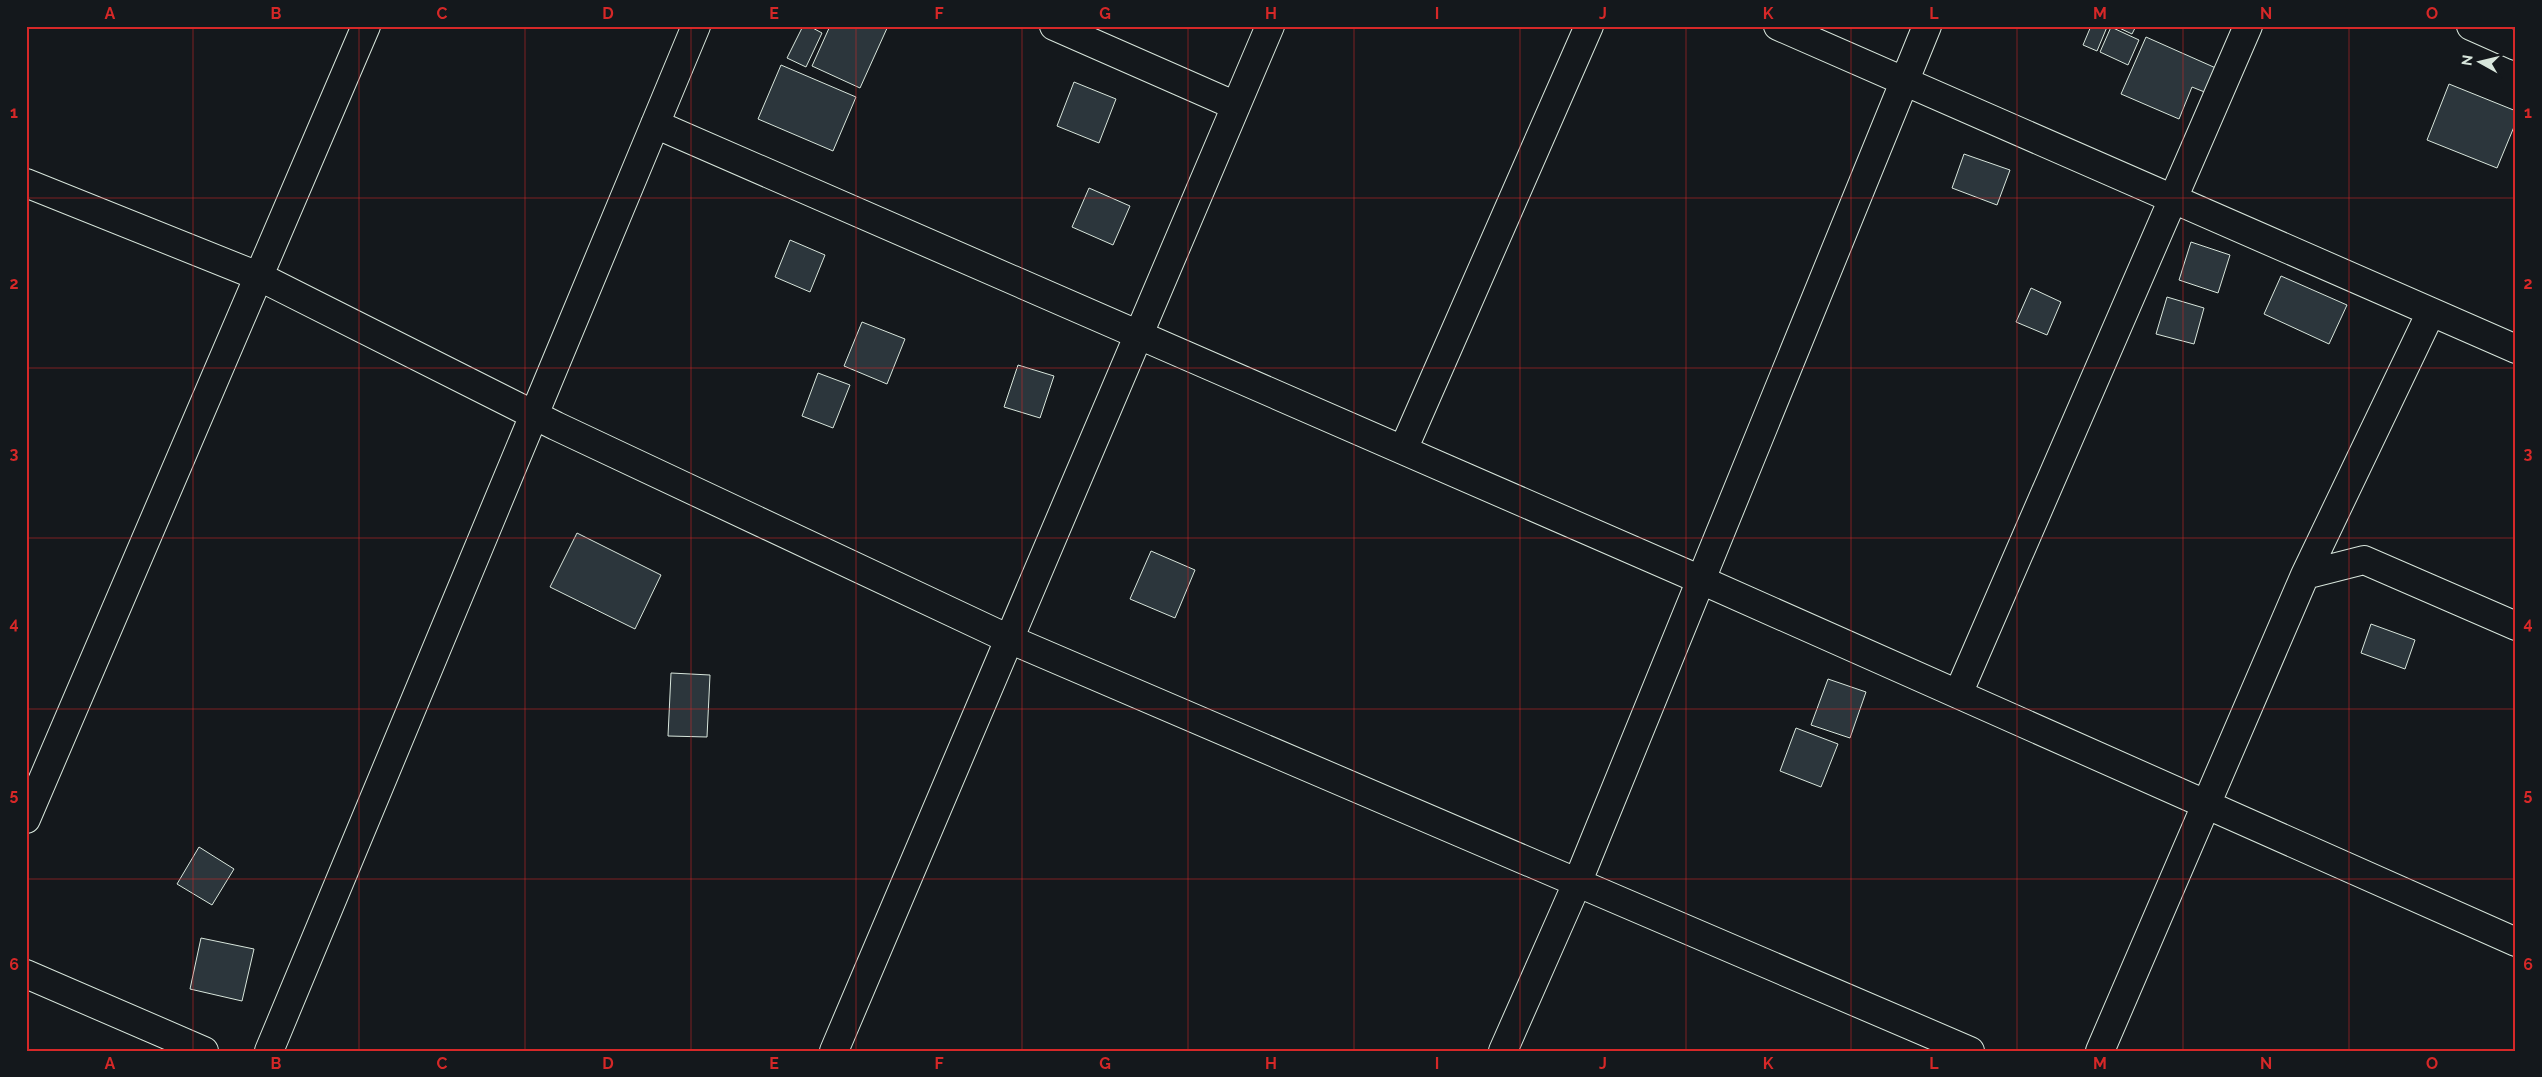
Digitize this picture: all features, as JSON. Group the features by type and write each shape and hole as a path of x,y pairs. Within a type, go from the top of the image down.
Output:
{"street":[{"path":"26,819 366,26"},
{"path":"269,1051 696,26"},
{"path":"1054,26 1236,106"},
{"path":"834,1051 1270,26"},
{"path":"1403,450 1589,26"},
{"path":"1778,26 2516,349"},
{"path":"1503,1051 1578,881 1927,26"},
{"path":"1958,694 2248,26"},
{"path":"2471,26 2516,46"},
{"path":"656,124 1701,580 2516,942"},
{"path":"26,183 258,276 535,414 1009,639 1578,881 1970,1051"},
{"path":"2100,1051 2305,575 2431,312"},
{"path":"2305,575 2364,560 2516,626"},
{"path":"26,974 204,1051"}],"building":[{"path":"803,26 809,26 822,33 806,67 787,58"},
{"path":"830,26 888,26 860,88 812,66"},
{"path":"2091,26 2107,27 2097,51 2083,45"},
{"path":"2115,26 2136,26 2132,34"},
{"path":"2111,27 2139,40 2128,65 2100,52"},
{"path":"2146,37 2218,69 2207,93 2192,87 2179,119 2121,94"},
{"path":"781,65 856,97 833,151 758,119"},
{"path":"1074,82 1116,99 1099,143 1057,126"},
{"path":"2449,84 2516,111 2516,122 2497,168 2427,140"},
{"path":"1964,154 2010,170 1997,205 1952,188"},
{"path":"1089,188 1130,206 1113,245 1072,227"},
{"path":"790,240 825,255 810,292 775,277"},
{"path":"2191,242 2230,255 2218,293 2179,280"},
{"path":"2281,276 2347,305 2329,344 2264,314"},
{"path":"2031,288 2061,302 2047,335 2016,322"},
{"path":"2167,297 2204,308 2194,344 2156,334"},
{"path":"862,322 905,339 887,384 844,366"},
{"path":"1018,365 1054,376 1040,418 1004,407"},
{"path":"818,373 850,385 833,428 802,416"},
{"path":"577,533 661,575 635,629 550,587"},
{"path":"1151,551 1195,570 1175,618 1130,599"},
{"path":"2371,624 2415,640 2405,669 2361,653"},
{"path":"671,673 710,675 707,737 668,736"},
{"path":"1828,679 1866,692 1850,738 1811,725"},
{"path":"1796,728 1838,744 1821,787 1780,771"},
{"path":"199,847 234,869 212,905 177,884"},
{"path":"201,938 254,949 242,1001 190,989"}]}
